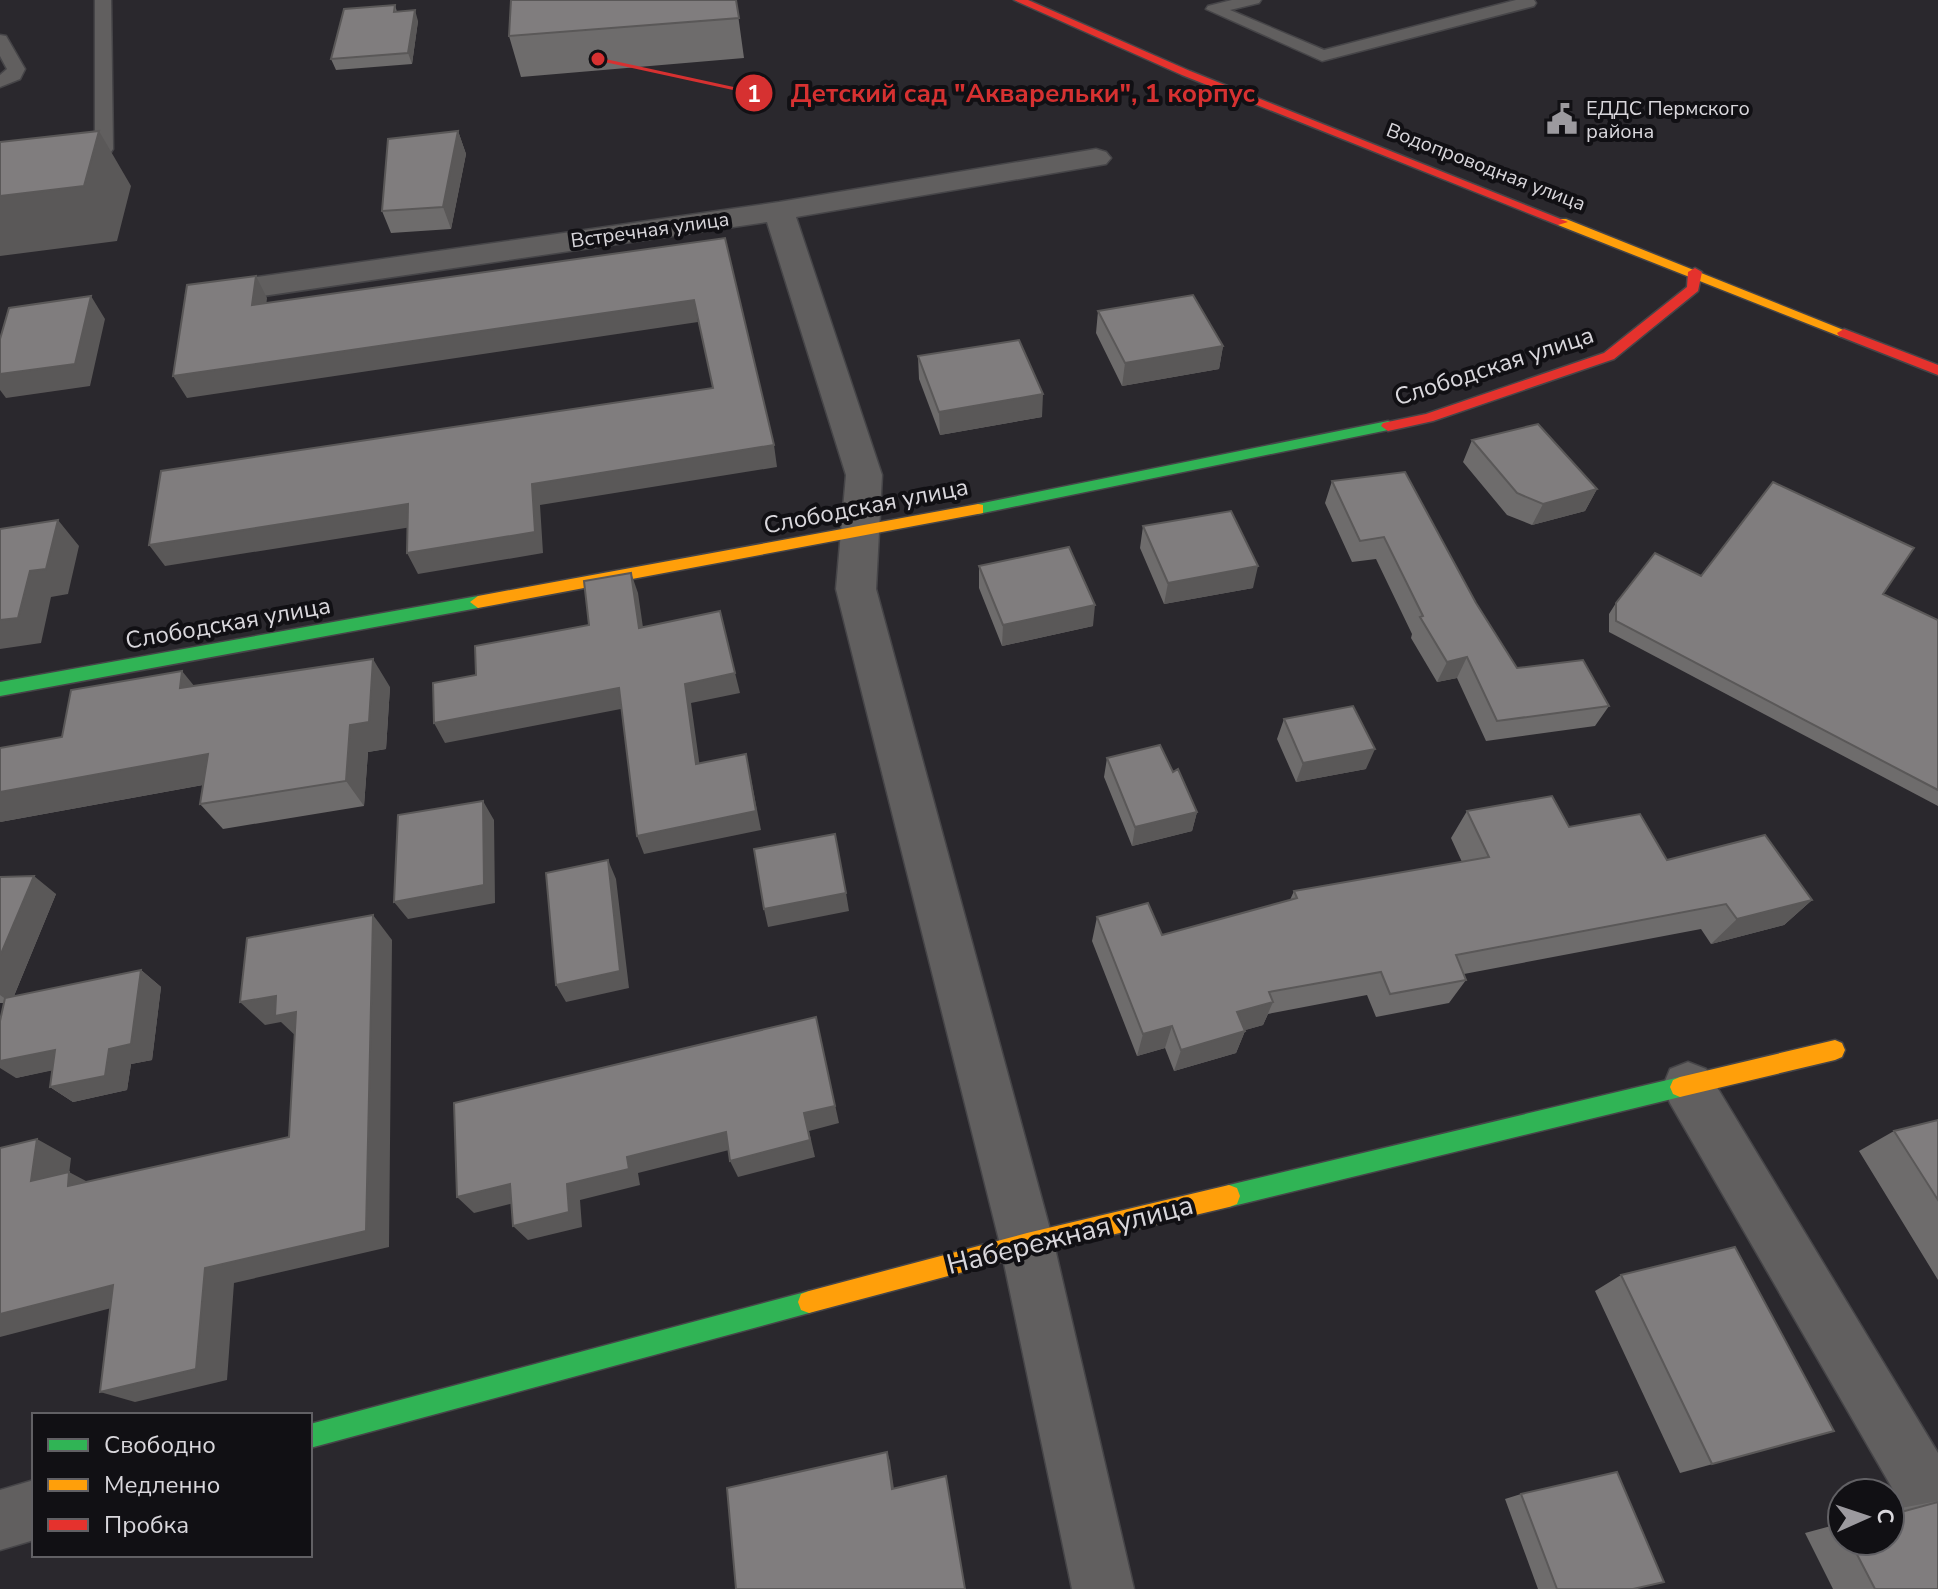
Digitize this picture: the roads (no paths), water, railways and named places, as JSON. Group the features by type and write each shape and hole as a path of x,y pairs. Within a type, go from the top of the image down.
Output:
{"street":[{"name":"Водопроводная улица","path":"1019,0 1186,73 1938,370"},
{"name":"Встречная улица","path":"202,295 779,211 1096,158"},
{"path":"779,211 864,475 863,532 856,589 1027,1244 1103,1589"},
{"name":"Слободская улица","path":"0,689 863,532 1428,418 1609,356 1693,288 1695,272"},
{"name":"Набережная улица","path":"312,1435 1027,1244 1835,1050"},
{"path":"1688,1086 1938,1510"},
{"path":"0,1520 32,1511"}],"lane":[{"path":"58,165 87,161 99,156 104,149 103,0"},
{"path":"1253,0 1214,9 1322,56 1530,1"},
{"path":"0,40 16,69 14,75 0,82"}],"place":[{"name":"Детский сад \"Акварельки\", 1 корпус","path":"598,59"},
{"name":"ЕДДС Пермского района","path":"1562,119"}]}
